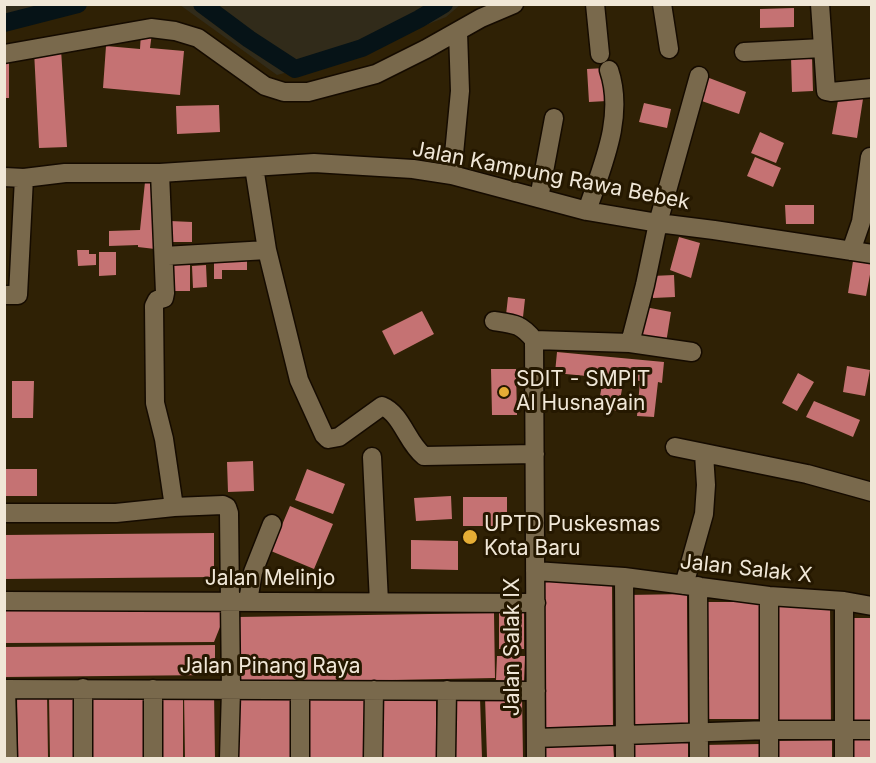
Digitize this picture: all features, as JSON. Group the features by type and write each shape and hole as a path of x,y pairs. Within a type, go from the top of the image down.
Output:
{"street":[{"path":"4,54 151,28 175,31 198,38 265,86 284,92 308,92 376,75 481,18 514,4"},
{"path":"594,4 600,54"},
{"path":"662,4 669,49"},
{"path":"820,4 826,91 872,88"},
{"path":"452,175 460,91 458,32"},
{"path":"744,52 823,48"},
{"path":"587,211 612,131 614,96 609,70"},
{"path":"630,344 658,223 699,76"},
{"path":"538,198 554,118"},
{"path":"851,251 861,222 870,157"},
{"name":"Jalan Kampung Rawa Bebek","path":"4,177 24,178 65,173 160,173 314,163 413,169 452,175 587,211 872,255"},
{"path":"254,167 267,250 299,380 324,435 328,439 339,437 382,406 390,409 415,448 424,456 535,454"},
{"path":"160,173 164,298 157,300 153,306 155,403 164,439 174,507"},
{"path":"4,295 18,295 24,178"},
{"path":"164,256 267,250"},
{"path":"494,321 514,323 524,328 534,340 630,344 692,351"},
{"name":"Jalan Salak IX","path":"534,340 536,759"},
{"path":"675,447 807,474 872,492"},
{"path":"699,759 691,586 704,514 706,485 704,454"},
{"path":"372,457 379,602"},
{"path":"4,513 116,513 174,507 223,505 227,507 239,602 231,690 229,759"},
{"path":"239,602 272,524"},
{"name":"Jalan Salak X","path":"535,571 624,577 769,596 844,601 872,606"},
{"path":"624,577 625,759"},
{"path":"769,596 769,759"},
{"name":"Jalan Melinjo","path":"4,601 536,603"},
{"path":"844,601 844,759"},
{"path":"83,688 83,759"},
{"path":"5,689 8,759"},
{"name":"Jalan Pinang Raya","path":"5,689 536,691"},
{"path":"153,690 153,759"},
{"path":"373,759 374,690"},
{"path":"446,759 447,690"},
{"path":"300,691 300,759"},
{"path":"536,738 769,730 872,730"}],"shaded area":[{"path":"5,4 55,4 55,5 5,28"},
{"path":"180,5 460,5 446,17 349,56 277,75"}],"building":[{"path":"794,8 794,27 760,28 760,9"},
{"path":"141,33 152,33 150,48 184,51 180,95 103,88 106,46 140,49"},
{"path":"61,49 67,147 39,148 34,51"},
{"path":"791,57 812,57 813,91 792,92"},
{"path":"4,61 9,61 9,98 4,98"},
{"path":"605,68 607,101 589,102 587,69"},
{"path":"704,76 746,92 739,114 696,99"},
{"path":"839,95 863,99 857,138 832,134"},
{"path":"644,103 671,109 667,128 639,122"},
{"path":"219,105 220,132 177,134 176,106"},
{"path":"760,132 784,143 776,163 751,153"},
{"path":"755,157 781,168 773,187 747,176"},
{"path":"145,182 159,184 155,249 138,247 138,245 109,246 109,231 140,230"},
{"path":"785,205 814,205 814,224 786,224"},
{"path":"170,221 192,222 192,242 170,242"},
{"path":"679,237 700,243 691,278 670,270"},
{"path":"77,250 89,250 89,254 96,254 96,265 78,266"},
{"path":"99,252 116,252 116,275 99,276"},
{"path":"247,258 247,270 222,270 222,279 214,279 214,259"},
{"path":"853,261 872,264 866,296 848,293"},
{"path":"170,263 190,263 190,291 170,291"},
{"path":"206,265 207,287 193,288 192,266"},
{"path":"674,275 675,297 653,298 652,276"},
{"path":"508,297 525,299 523,317 506,315"},
{"path":"645,307 671,312 666,343 640,338"},
{"path":"422,311 434,334 394,355 382,331"},
{"path":"557,352 664,362 662,383 658,382 654,417 637,416 640,381 555,373"},
{"path":"847,366 870,370 865,396 843,392"},
{"name":"SDIT - SMPIT Al Husnayain","path":"491,369 516,369 517,415 492,415"},
{"path":"798,373 814,382 797,411 782,403"},
{"path":"12,381 34,381 33,418 12,418"},
{"path":"602,385 622,389 618,411 598,407"},
{"path":"814,401 860,420 853,437 806,417"},
{"path":"253,461 254,491 228,492 227,462"},
{"path":"4,469 37,469 37,496 4,496"},
{"path":"307,469 345,484 333,514 295,500"},
{"path":"451,496 452,519 416,521 414,498"},
{"path":"463,497 507,497 507,526 463,526"},
{"path":"290,506 333,524 314,569 271,551"},
{"path":"214,533 214,577 4,579 4,535"},
{"path":"411,540 458,541 458,570 411,569"},
{"path":"543,582 612,582 613,731 544,732"},
{"path":"687,594 688,727 628,727 627,595"},
{"path":"230,602 214,642 4,643 4,606"},
{"path":"702,602 760,602 761,719 703,719"},
{"path":"772,604 830,604 831,729 774,729"},
{"path":"499,608 524,608 524,649 499,649"},
{"path":"494,613 495,678 238,683 237,617"},
{"path":"846,618 872,618 872,720 846,720"},
{"path":"215,645 215,675 4,677 4,647"},
{"path":"497,656 525,656 524,681 496,680"},
{"path":"88,692 149,692 148,758 88,758"},
{"path":"184,692 214,692 215,758 185,758"},
{"path":"153,693 183,693 183,758 154,758"},
{"path":"17,694 47,694 48,758 18,758"},
{"path":"49,695 73,695 73,758 50,758"},
{"path":"377,695 436,695 436,758 378,758"},
{"path":"309,696 369,696 369,758 310,758"},
{"path":"232,697 297,698 297,758 232,758"},
{"path":"485,697 522,697 523,758 487,758"},
{"path":"480,698 482,758 451,758 449,699"},
{"path":"845,738 872,738 872,758 845,758"},
{"path":"628,739 688,739 688,758 628,758"},
{"path":"832,740 832,758 773,758 773,741"},
{"path":"542,743 613,743 614,758 542,758"},
{"path":"760,744 760,758 703,758 703,745"}],"waterway":[{"path":"4,23 78,4"},
{"path":"202,4 295,69 362,48 444,4"}],"place":[{"name":"SDIT - SMPIT Al Husnayain","path":"504,392"},
{"name":"UPTD Puskesmas Kota Baru","path":"470,537"}]}
